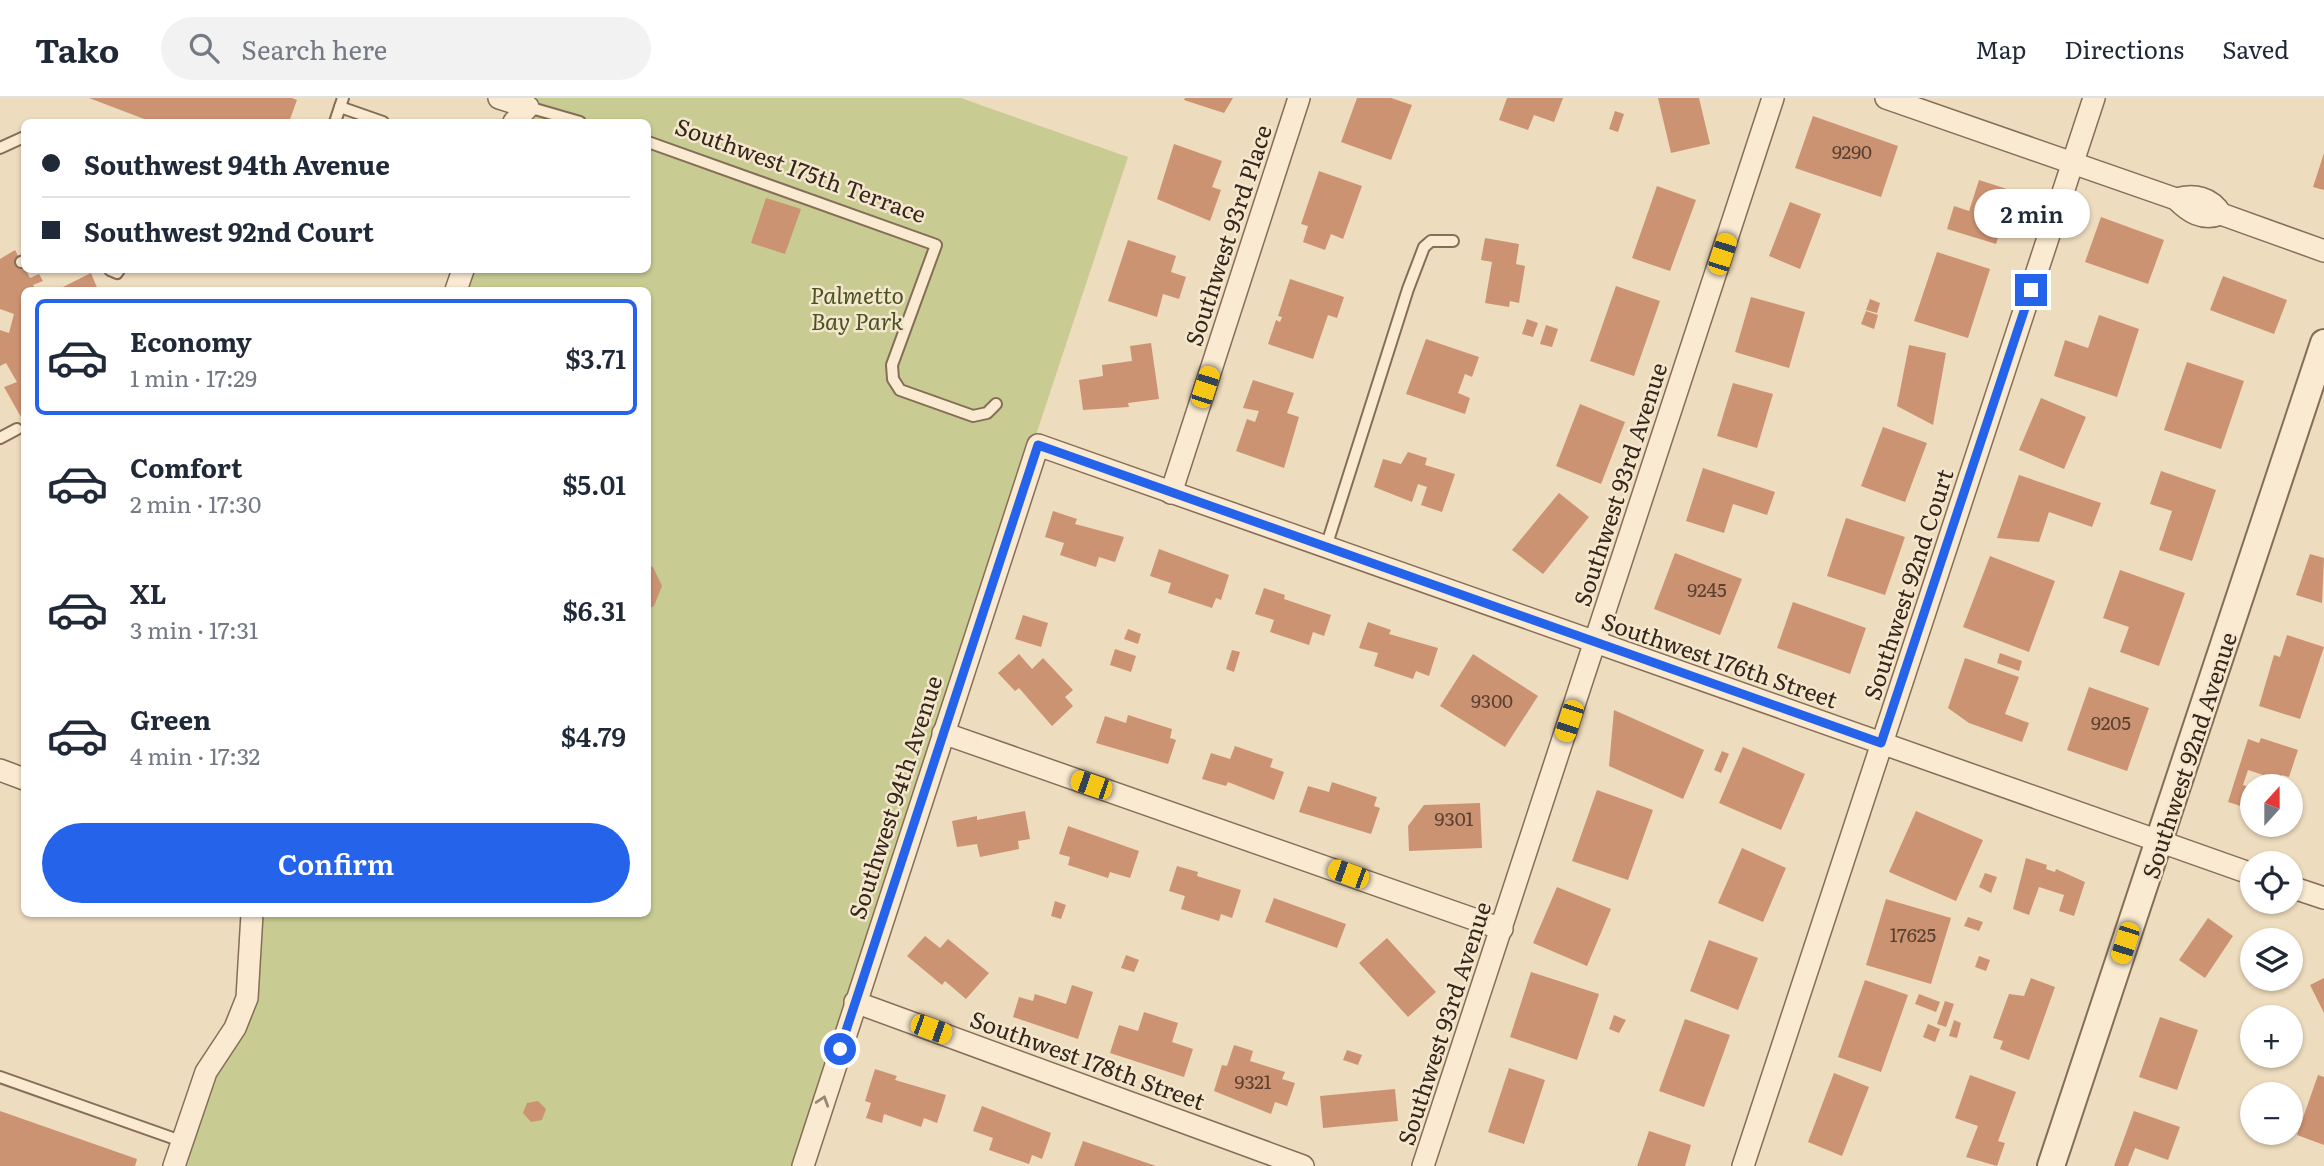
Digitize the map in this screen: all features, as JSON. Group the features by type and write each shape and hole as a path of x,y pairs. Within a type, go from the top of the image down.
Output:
{"street":[{"path":"499,98 521,115"},
{"name":"Southwest 93rd Place","path":"1171,493 1299,98"},
{"name":"Southwest 93rd Avenue","path":"1423,1166 1773,98"},
{"path":"1886,98 2176,199 2196,214 2205,217 2221,215 2324,251"},
{"name":"Southwest 92nd Court","path":"1743,1166 2094,98"},
{"name":"Southwest 92nd Avenue","path":"2052,1166 2324,343"},
{"name":"Southwest 94th Avenue","path":"803,1166 1038,445 1171,493"},
{"name":"Southwest 176th Street","path":"1171,493 2240,870"},
{"path":"943,733 1502,929"},
{"path":"0,770 21,778"},
{"path":"2303,891 2324,898"},
{"path":"174,1166 206,1072 235,1028 247,998 251,917"},
{"name":"Southwest 178th Street","path":"855,1002 1303,1166"}],"lane":[{"path":"342,103 377,119"},
{"path":"521,115 555,119"},
{"path":"0,148 21,138"},
{"name":"Southwest 175th Terrace","path":"651,143 936,245 892,365 893,379 900,390 973,416 988,414 996,404"},
{"path":"1326,547 1408,289 1424,247 1431,241 1453,241"},
{"path":"0,438 17,429"},
{"path":"0,1077 181,1141"}],"green space":[{"name":"Palmetto Bay Park","path":"511,98 961,98 1128,157 794,1166 187,1166 215,1073 254,1006 264,917 651,917 651,287 448,287 453,273 651,273 651,119 504,119"}],"building":[{"path":"89,98 297,100 290,119 144,119"},
{"path":"1233,98 1224,113 1184,100"},
{"path":"1357,98 1391,98 1412,105 1391,160 1341,142"},
{"path":"1507,98 1563,98 1554,122 1534,115 1528,130 1499,120"},
{"path":"1658,98 1699,98 1710,144 1671,153"},
{"path":"1615,111 1624,114 1618,132 1609,129"},
{"path":"1813,116 1898,146 1881,197 1795,168"},
{"path":"1174,144 1222,161 1212,187 1221,190 1210,221 1157,199"},
{"path":"2324,153 2324,190 2313,187"},
{"path":"1319,171 1362,186 1343,239 1331,234 1325,250 1303,242 1308,226 1301,224"},
{"path":"1979,180 2013,191 1996,244 1947,229 1954,206 1969,211"},
{"path":"1657,186 1696,200 1670,271 1632,258"},
{"path":"766,198 801,209 785,254 751,243"},
{"path":"1790,202 1821,214 1800,269 1769,256"},
{"path":"2101,217 2164,240 2148,284 2085,262"},
{"path":"1485,238 1519,244 1516,264 1525,266 1519,303 1510,301 1509,307 1485,303 1492,262 1481,260"},
{"path":"1128,240 1176,256 1171,272 1186,277 1179,299 1163,294 1157,317 1108,301"},
{"path":"15,250 21,261 21,273 27,273 30,278 39,274 43,281 33,285 34,287 21,287 21,417 4,387 17,382 6,363 0,366 0,330 9,333 14,314 0,309 0,259"},
{"path":"1937,252 1990,269 1968,338 1914,321"},
{"path":"91,273 97,287 63,287"},
{"path":"2223,276 2287,300 2274,334 2210,310"},
{"path":"1290,279 1344,297 1337,318 1328,315 1313,359 1268,344 1276,320 1280,322 1282,317 1278,316"},
{"path":"1616,286 1660,301 1634,376 1590,361"},
{"path":"1751,297 1805,312 1789,368 1735,352"},
{"path":"1870,299 1880,303 1877,313 1866,310"},
{"path":"1866,311 1878,315 1874,329 1861,324"},
{"path":"2099,315 2139,329 2117,397 2054,376 2065,340 2088,348"},
{"path":"1527,319 1538,323 1533,337 1522,334"},
{"path":"1546,325 1558,329 1552,347 1540,344"},
{"path":"1426,339 1479,357 1472,377 1465,374 1458,393 1470,398 1465,414 1406,394"},
{"path":"1151,343 1159,399 1128,403 1129,407 1083,410 1079,380 1103,376 1102,365 1132,361 1130,346"},
{"path":"1909,345 1946,353 1933,425 1897,406"},
{"path":"2187,362 2244,381 2221,449 2164,430"},
{"path":"1253,380 1294,393 1287,413 1299,417 1284,468 1236,451 1247,419 1255,422 1259,411 1243,408"},
{"path":"1733,383 1773,394 1757,448 1717,436"},
{"path":"2041,398 2086,417 2064,469 2019,450"},
{"path":"1580,404 1625,422 1601,484 1556,466"},
{"path":"1883,427 1927,443 1905,502 1861,486"},
{"path":"1408,452 1427,458 1425,465 1455,474 1442,512 1421,505 1427,487 1418,484 1412,502 1374,487 1383,459 1401,464"},
{"path":"1703,468 1775,492 1767,515 1733,504 1724,533 1686,521"},
{"path":"2161,471 2216,490 2192,561 2159,550 2172,511 2150,504"},
{"path":"2019,475 2101,503 2092,527 2049,512 2039,542 1997,538"},
{"path":"1559,493 1589,517 1543,574 1512,550"},
{"path":"1053,511 1077,519 1075,524 1124,537 1115,562 1099,557 1096,567 1060,555 1064,543 1045,537"},
{"path":"1846,518 1905,537 1885,595 1827,576"},
{"path":"1159,549 1229,575 1221,600 1216,598 1212,608 1168,593 1171,583 1150,576"},
{"path":"1675,553 1742,579 1720,635 1654,609"},
{"path":"2310,554 2324,558 2322,603 2296,595"},
{"path":"1990,556 2055,581 2029,652 1963,627"},
{"path":"651,566 662,586 651,608"},
{"path":"2120,570 2185,593 2159,666 2120,652 2129,627 2103,618"},
{"path":"1264,588 1285,595 1284,599 1331,615 1324,636 1313,632 1309,645 1270,632 1274,620 1255,614"},
{"path":"1793,602 1866,628 1850,674 1777,648"},
{"path":"1023,615 1048,623 1041,647 1015,639"},
{"path":"1368,622 1391,630 1389,634 1438,648 1429,676 1416,671 1413,679 1374,666 1378,653 1359,648"},
{"path":"1128,629 1141,634 1138,644 1124,639"},
{"path":"2287,635 2324,647 2300,719 2259,706 2274,655 2280,657"},
{"path":"1115,649 1136,656 1131,672 1110,665"},
{"path":"1232,650 1240,652 1234,672 1226,669"},
{"path":"2000,653 2022,661 2019,671 1997,663"},
{"path":"1019,654 1032,669 1043,658 1073,690 1065,697 1073,706 1052,726 1019,688 1015,691 998,673"},
{"path":"1473,654 1538,696 1505,747 1440,706"},
{"path":"1965,658 2019,677 2005,714 2029,723 2022,742 1969,723 1948,708"},
{"path":"2089,687 2149,708 2127,771 2067,750"},
{"path":"1614,710 1704,750 1683,799 1609,766"},
{"path":"1128,715 1172,729 1170,738 1176,740 1168,764 1096,743 1105,716 1126,723"},
{"path":"2261,738 2298,750 2290,774 2260,774 2248,770 2247,774 2240,774 2240,806 2228,802 2248,739 2259,743"},
{"path":"1235,746 1273,759 1270,767 1284,772 1274,800 1228,782 1226,786 1202,779 1211,753 1230,759"},
{"path":"1743,747 1805,774 1781,830 1719,803"},
{"path":"1722,751 1729,754 1721,773 1714,770"},
{"path":"1332,782 1377,797 1374,806 1380,808 1371,834 1299,812 1308,786 1329,792"},
{"path":"1597,790 1653,810 1628,880 1572,861"},
{"path":"1480,803 1482,848 1409,851 1408,826 1424,805"},
{"path":"1025,811 1030,839 1018,841 1019,849 980,857 977,844 957,847 952,821 977,816 977,820"},
{"path":"1916,811 1983,840 1956,901 1889,872"},
{"path":"1068,826 1139,851 1130,878 1110,872 1108,878 1068,865 1070,857 1059,854"},
{"path":"1742,848 1786,868 1763,922 1718,903"},
{"path":"2026,858 2047,865 2046,869 2055,872 2056,869 2085,882 2074,916 2059,911 2064,895 2039,887 2029,915 2013,909"},
{"path":"1177,866 1198,872 1197,876 1241,890 1232,918 1221,914 1219,921 1181,909 1185,896 1169,891"},
{"path":"1985,873 1997,877 1991,893 1979,887"},
{"path":"1557,887 1611,909 1587,966 1533,943"},
{"path":"1274,898 1346,924 1337,948 1265,922"},
{"path":"1886,899 1951,918 1931,984 1866,965"},
{"path":"1055,901 1066,905 1061,919 1051,916"},
{"path":"1968,917 1983,922 1979,931 1964,926"},
{"path":"2208,918 2233,936 2205,978 2179,960"},
{"path":"925,936 940,948 948,939 989,973 966,999 945,981 942,985 907,956"},
{"path":"1387,938 1436,992 1408,1017 1359,963"},
{"path":"1709,940 1758,958 1738,1010 1690,991"},
{"path":"1126,955 1139,960 1134,972 1121,968"},
{"path":"1979,956 1990,960 1986,971 1975,967"},
{"path":"1531,972 1599,994 1577,1060 1510,1037"},
{"path":"2031,978 2055,987 2029,1060 2000,1049 2003,1041 1993,1038 2009,994 2024,996"},
{"path":"2324,978 2324,1013 2310,985"},
{"path":"1865,980 1908,995 1881,1072 1838,1057"},
{"path":"1072,985 1093,992 1078,1039 1013,1017 1019,997 1033,1001 1035,994 1066,1004"},
{"path":"1919,994 1940,1002 1936,1012 1915,1004"},
{"path":"1945,1001 1954,1004 1946,1027 1937,1024"},
{"path":"1144,1012 1178,1023 1172,1042 1193,1049 1184,1077 1110,1053 1119,1025 1138,1031"},
{"path":"1614,1015 1626,1020 1619,1033 1609,1029"},
{"path":"2160,1017 2198,1030 2177,1090 2139,1077"},
{"path":"1685,1019 1730,1035 1704,1107 1659,1091"},
{"path":"1954,1020 1961,1023 1957,1038 1949,1036"},
{"path":"1928,1024 1940,1029 1935,1042 1923,1037"},
{"path":"1234,1045 1253,1051 1250,1061 1285,1072 1282,1079 1295,1083 1287,1106 1275,1102 1271,1114 1214,1091 1222,1065 1227,1066"},
{"path":"1347,1050 1362,1055 1358,1065 1343,1060"},
{"path":"1509,1068 1545,1080 1524,1144 1488,1132"},
{"path":"875,1069 897,1076 895,1080 946,1095 937,1123 924,1118 921,1127 884,1114 882,1123 866,1118 871,1103 865,1101"},
{"path":"1834,1073 1869,1087 1842,1156 1808,1142"},
{"path":"1970,1075 2016,1092 1998,1141 2005,1143 1997,1166 1966,1157 1978,1126 1955,1118"},
{"path":"2318,1075 2324,1077 2324,1145 2303,1137 2303,1118"},
{"path":"1395,1089 1398,1121 1323,1128 1320,1096"},
{"path":"538,1101 546,1109 542,1120 531,1122 523,1113 527,1103"},
{"path":"982,1106 1051,1133 1042,1159 1032,1155 1029,1164 989,1150 993,1138 973,1131"},
{"path":"0,1111 137,1159 135,1166 0,1166"},
{"path":"2134,1111 2180,1127 2168,1160 2135,1148 2128,1166 2114,1166"},
{"path":"1649,1131 1691,1145 1685,1166 1637,1166"},
{"path":"1083,1141 1156,1166 1074,1166"}],"route":[{"path":"840,1049 1038,445 1881,743 2031,290"}]}
